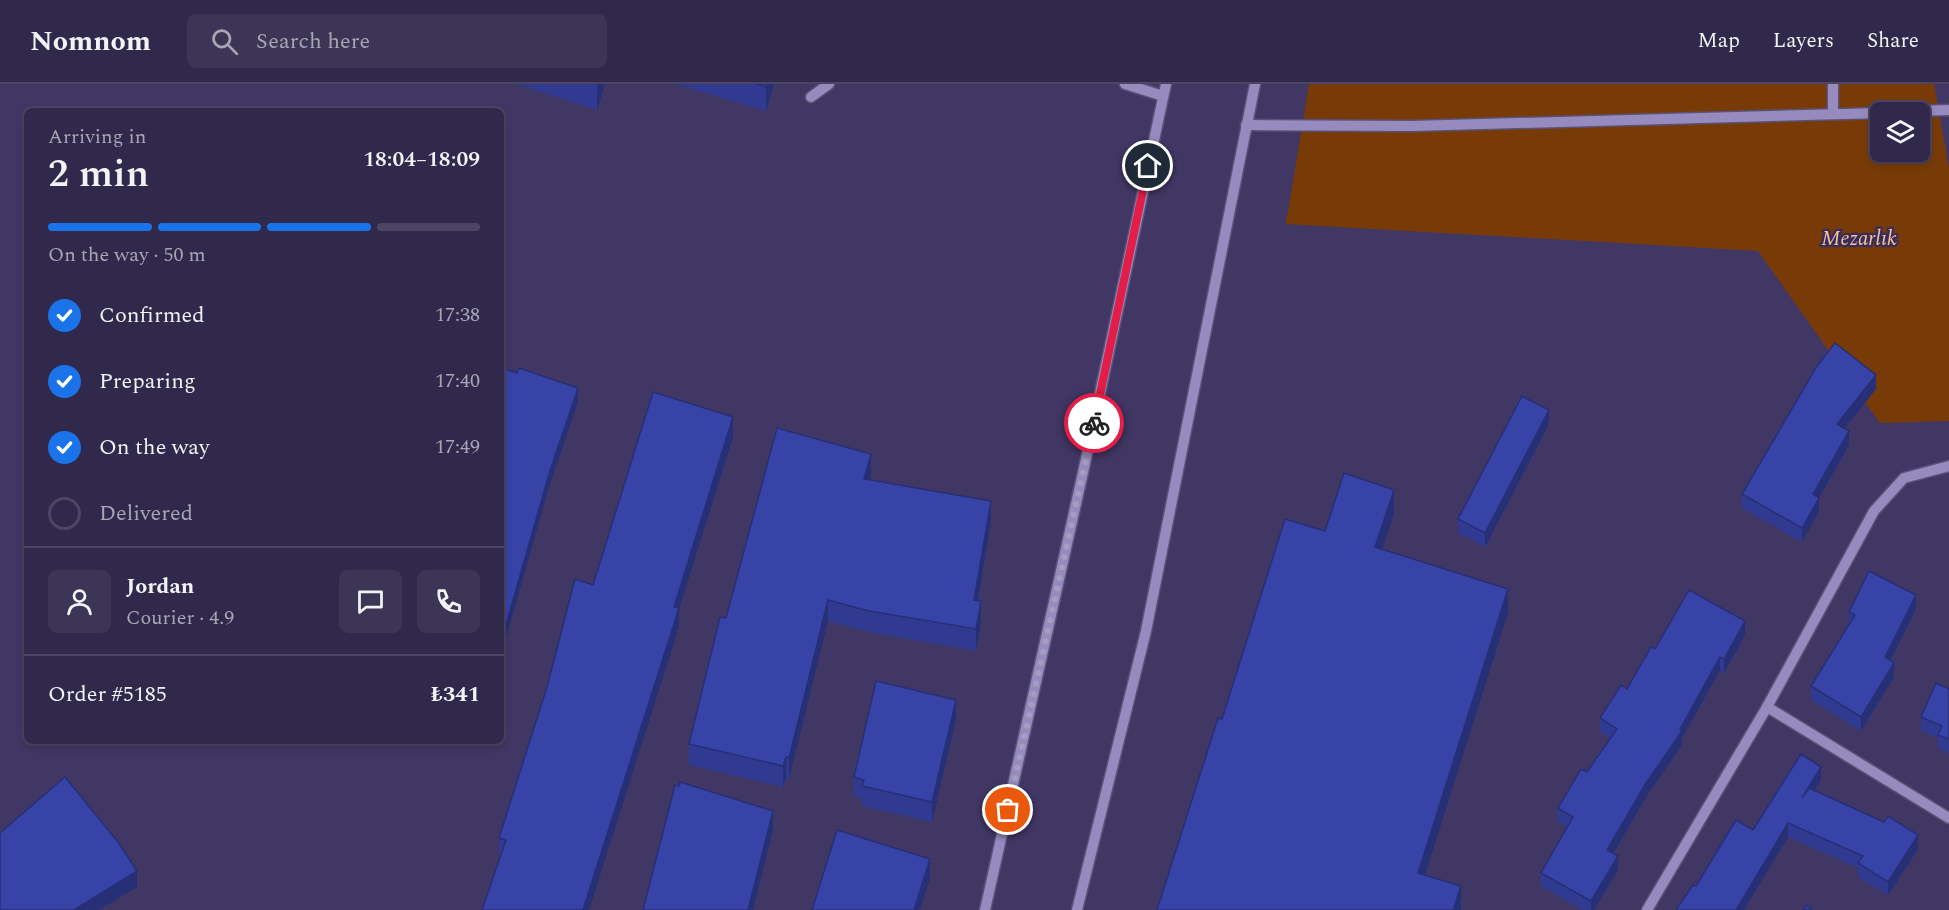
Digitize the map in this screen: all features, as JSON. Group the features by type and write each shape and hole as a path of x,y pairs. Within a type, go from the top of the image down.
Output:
{"street":[{"path":"811,98 829,84"},
{"path":"1125,84 1163,96"},
{"path":"985,910 1077,503 1166,84"},
{"path":"1077,910 1146,631 1255,84"},
{"path":"1833,84 1833,114"},
{"path":"1930,111 1949,110"},
{"path":"1246,125 1412,126 1870,113"},
{"path":"1647,910 1767,706 1875,510 1904,478 1949,466"},
{"path":"1767,706 1949,818"}],"green space":[{"name":"Mezarlık","path":"1309,84 1934,84 1949,169 1949,421 1880,423 1758,251 1286,224"}],"building":[{"path":"1835,343 1876,375 1837,424 1849,431 1813,494 1819,498 1802,528 1742,494 1817,366"},
{"path":"519,368 578,388 549,474 504,632 504,369 517,373"},
{"path":"653,392 733,417 674,607 679,608 583,910 482,910 506,840 499,838 547,687 575,579 593,585"},
{"path":"1522,396 1549,410 1485,533 1458,519"},
{"path":"777,428 871,454 864,479 991,501 974,600 981,601 976,629 869,611 828,600 789,758 786,757 783,766 689,744 720,617 726,618"},
{"path":"1344,473 1394,490 1375,547 1508,589 1418,873 1461,886 1453,910 1157,910 1218,718 1222,719 1285,519 1325,531"},
{"path":"1869,571 1916,595 1885,657 1894,663 1861,717 1811,686 1855,615 1849,612"},
{"path":"1689,590 1745,621 1724,659 1720,657 1680,729 1682,731 1646,783 1607,850 1618,856 1591,901 1541,873 1573,817 1558,808 1581,769 1587,772 1617,729 1600,718 1621,685 1627,689 1651,647 1655,649"},
{"path":"876,681 956,700 932,802 862,786 864,780 854,777"},
{"path":"1936,683 1949,689 1949,739 1938,735 1942,726 1921,717"},
{"path":"1801,754 1821,767 1802,798 1809,788 1884,822 1888,816 1918,835 1888,882 1858,863 1863,856 1788,823 1736,910 1676,910 1693,885 1696,886 1736,820 1753,830"},
{"path":"65,777 118,842 137,871 74,910 0,910 0,833"},
{"path":"680,782 773,811 748,910 643,910 675,785 679,786"},
{"path":"837,830 930,859 914,910 812,910"}],"way so far":[{"path":"1008,810 1094,423"}],"route":[{"path":"1094,423 1148,166"}]}
